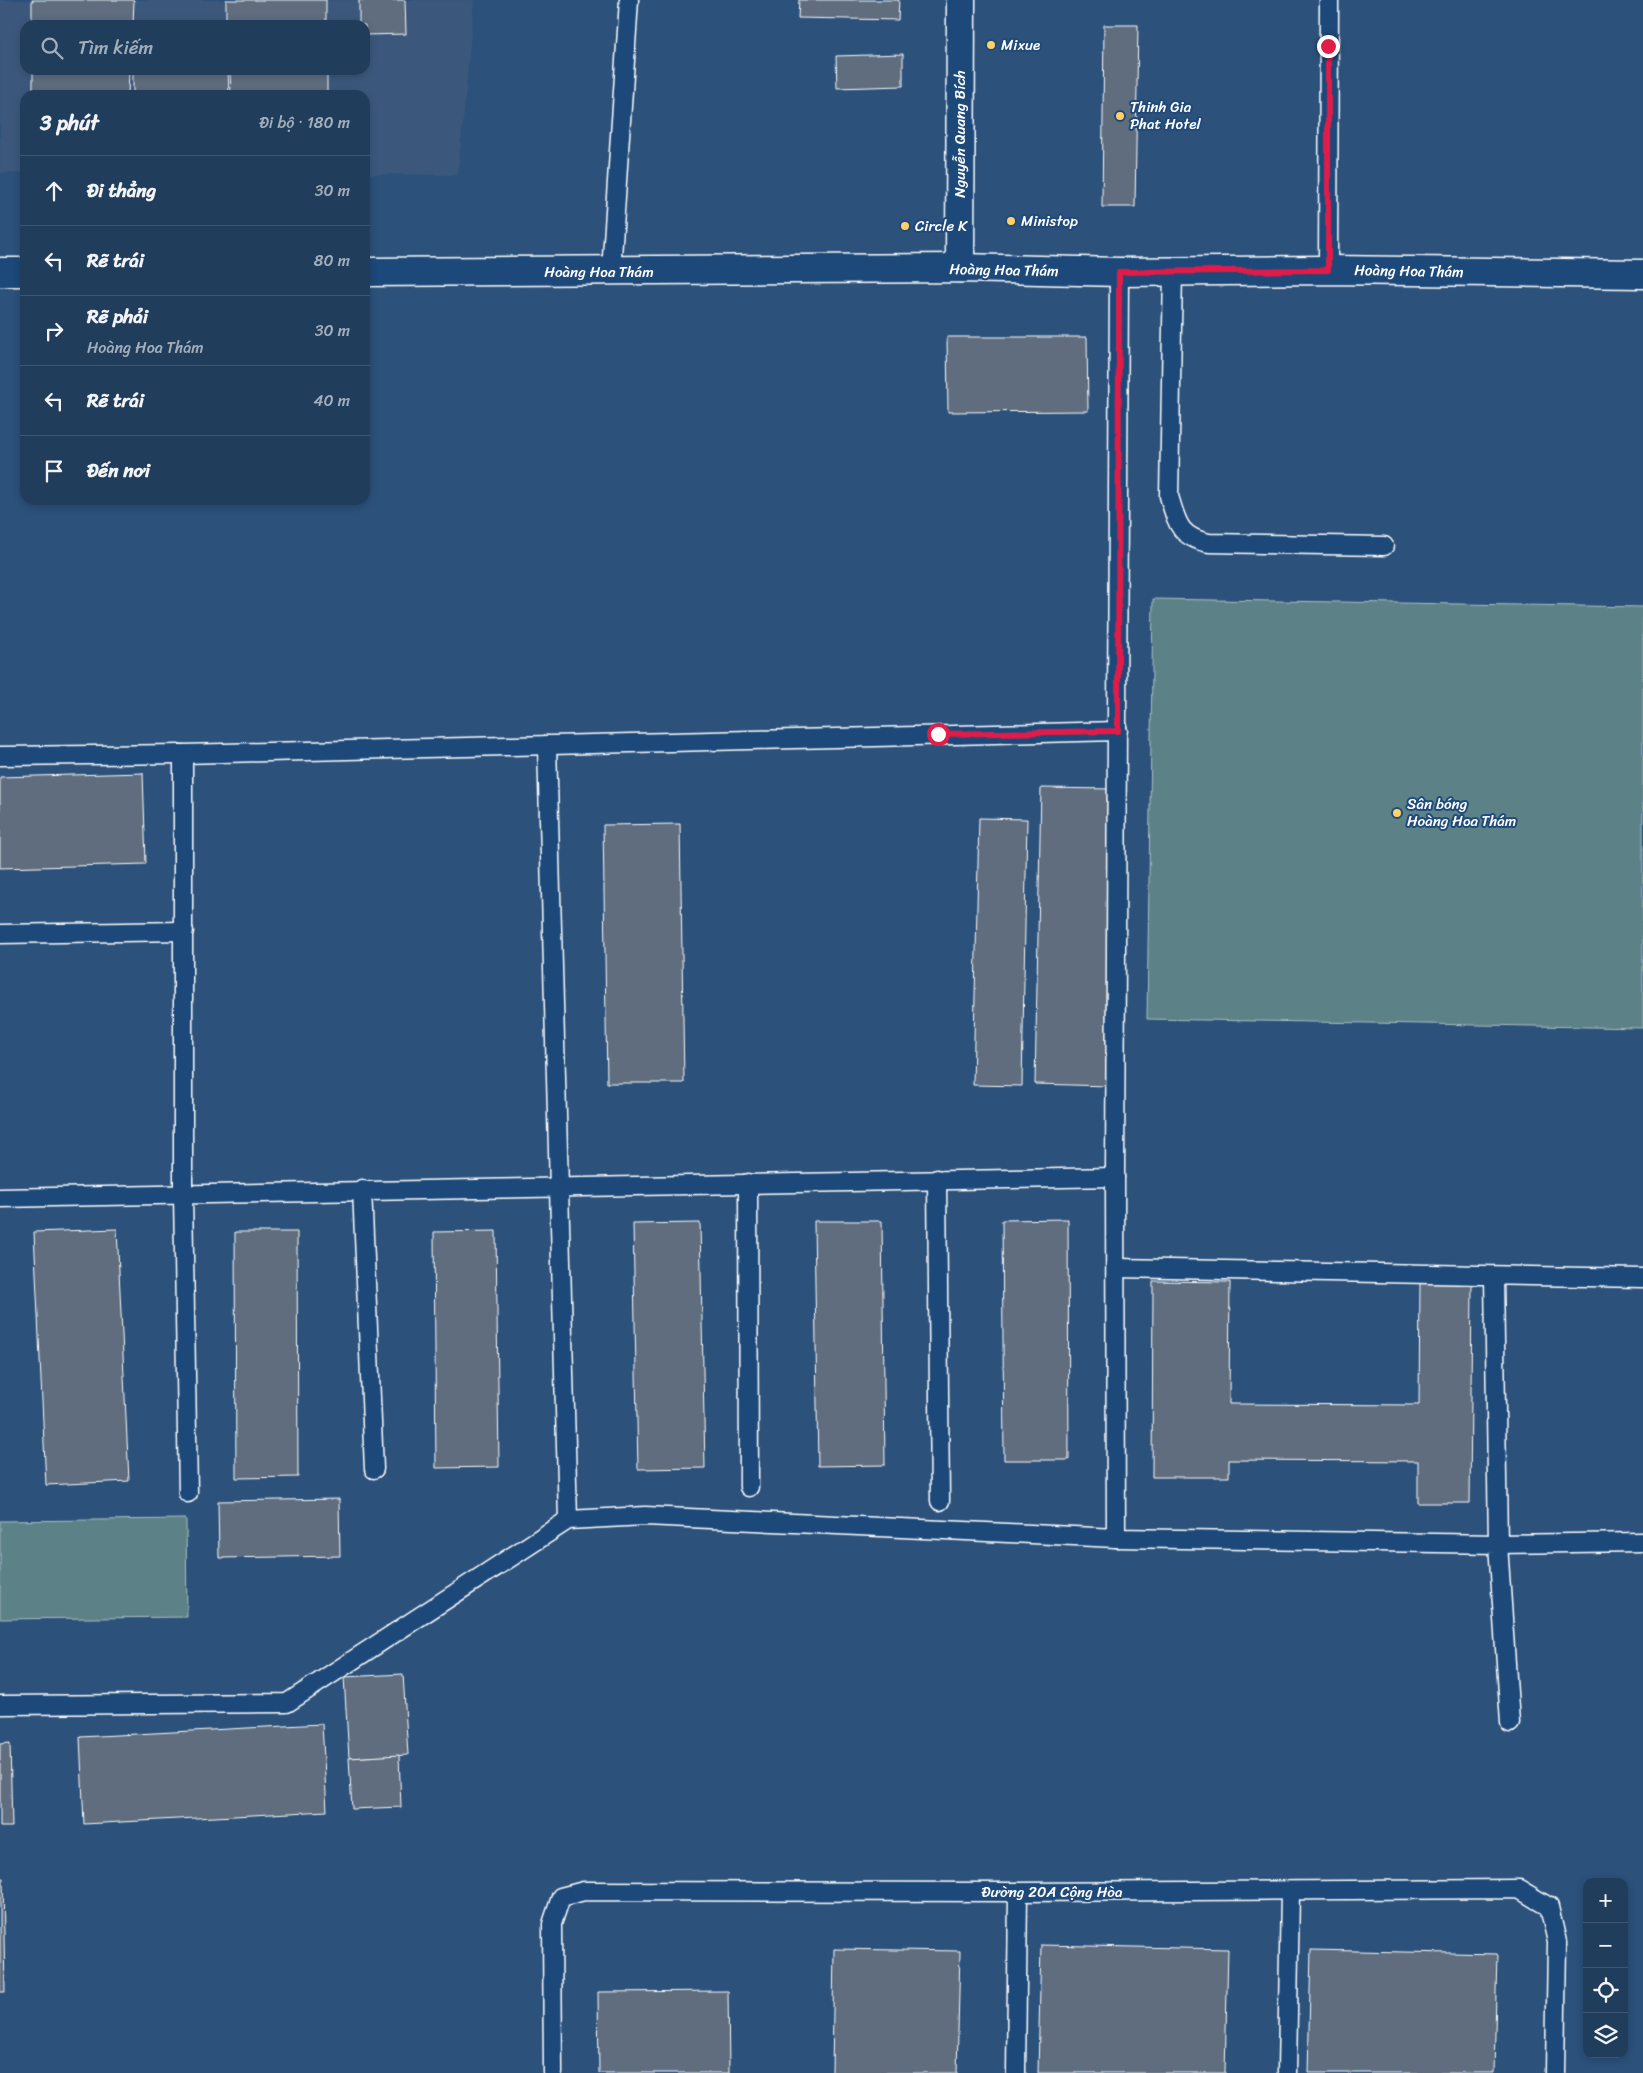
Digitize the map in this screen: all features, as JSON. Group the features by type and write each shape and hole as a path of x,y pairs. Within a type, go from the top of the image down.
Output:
{"main road":[{"name":"Nguyễn Quang Bích","path":"960,268 961,0"},
{"name":"Hoàng Hoa Thám","path":"370,272 611,272 960,268 1119,272 1328,270 1643,274"},
{"path":"0,272 20,272"}],"lane":[{"path":"611,272 629,0"},
{"path":"1328,270 1329,0"},
{"path":"1173,270 1169,496 1181,530 1196,540 1209,543 1384,546"},
{"path":"1116,1538 1115,1176 1119,272"},
{"path":"0,756 183,754 1118,731"},
{"path":"547,745 568,1520"},
{"path":"183,754 183,1194 188,1493"},
{"path":"0,934 184,931"},
{"path":"0,1198 362,1189 1115,1176"},
{"path":"937,1180 940,1501"},
{"path":"748,1183 749,1487"},
{"path":"362,1189 374,1470"},
{"path":"1116,1268 1643,1278"},
{"path":"1494,1276 1498,1544 1510,1723"},
{"path":"0,1705 287,1702 568,1520 645,1516 1116,1538 1498,1544 1643,1542"},
{"name":"Đường 20A Cộng Hòa","path":"553,2073 552,1924 561,1897 584,1891 1290,1892 1519,1889 1549,1907 1557,1942 1555,2073"},
{"path":"1016,2073 1018,1892"},
{"path":"1287,2073 1290,1892"}],"shaded area":[{"path":"0,0 474,0 458,175 370,174 370,90 20,90 20,173 0,173"}],"green space":[{"name":"Sân bóng Hoàng Hoa Thám","path":"1153,599 1643,607 1643,1028 1147,1019"},
{"path":"186,1519 187,1617 0,1619 0,1521"}],"building":[{"path":"32,0 134,0 133,20 32,20"},
{"path":"226,0 326,0 326,20 226,20"},
{"path":"359,0 405,0 406,34 370,35 370,20 359,20"},
{"path":"799,0 899,0 898,20 798,18"},
{"name":"Thinh Gia Phat Hotel","path":"1104,25 1138,25 1135,207 1102,207"},
{"path":"903,54 903,86 837,88 836,56"},
{"path":"33,75 129,75 128,90 33,90"},
{"path":"133,75 228,75 229,90 133,90"},
{"path":"230,75 327,75 327,90 231,90"},
{"path":"947,337 1087,337 1088,411 948,412"},
{"path":"143,773 146,864 0,868 0,777"},
{"path":"1041,788 1113,789 1109,1086 1035,1084"},
{"path":"979,818 1027,819 1022,1086 973,1085"},
{"path":"680,824 684,1083 607,1083 603,825"},
{"path":"1068,1219 1069,1460 1004,1460 1002,1220"},
{"path":"814,1221 882,1221 885,1465 818,1466"},
{"path":"700,1223 705,1468 638,1469 633,1224"},
{"path":"117,1229 129,1481 46,1485 34,1232"},
{"path":"496,1231 499,1467 436,1468 434,1232"},
{"path":"235,1232 297,1232 298,1477 236,1478"},
{"path":"1153,1281 1230,1282 1229,1404 1419,1405 1420,1283 1472,1283 1470,1503 1418,1503 1418,1461 1229,1460 1229,1477 1152,1477"},
{"path":"339,1499 340,1556 219,1558 218,1501"},
{"path":"403,1674 408,1755 349,1758 344,1677"},
{"path":"322,1724 327,1811 84,1824 80,1737"},
{"path":"10,1743 12,1827 0,1827 0,1744"},
{"path":"399,1755 401,1807 352,1809 349,1758"},
{"path":"0,1878 3,1878 5,1992 0,1992"},
{"path":"1041,1945 1228,1949 1225,2073 1038,2073"},
{"path":"834,1949 960,1951 957,2073 832,2073"},
{"path":"1311,1950 1497,1954 1494,2073 1308,2073"},
{"path":"728,1991 729,2073 599,2073 598,1992"}],"place":[{"name":"Mixue","path":"991,45"},
{"name":"Thinh Gia Phat Hotel","path":"1120,116"},
{"name":"Ministop","path":"1011,221"},
{"name":"Circle K","path":"905,226"},
{"name":"Sân bóng Hoàng Hoa Thám","path":"1397,813"}],"route":[{"path":"938,734 1118,731 1119,272 1328,270 1328,46"}]}
